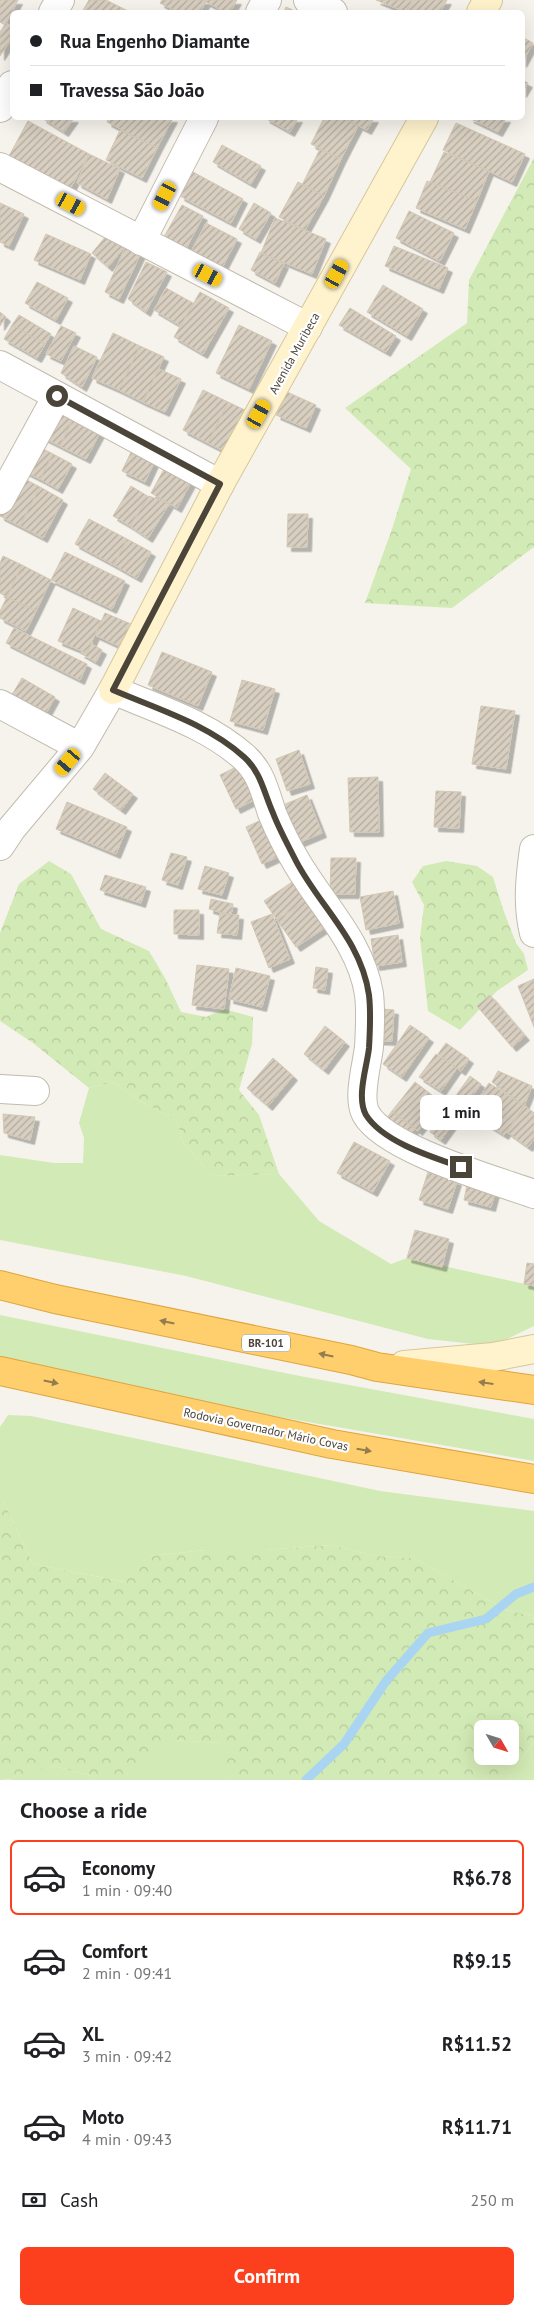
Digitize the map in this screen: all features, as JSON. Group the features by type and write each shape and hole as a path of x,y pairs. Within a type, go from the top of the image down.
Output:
{"highway":[{"name":"BR-101","path":"0,1285 55,1299 377,1367 534,1390"},
{"name":"Rodovia Governador Mário Covas","path":"1,1372 332,1444 534,1479"}],"street":[{"path":"308,0 329,10"},
{"path":"0,108 10,90"},
{"path":"141,241 203,120"},
{"name":"Avenida Muribeca","path":"0,846 12,828 80,748 113,690 220,484 423,120"},
{"path":"0,167 308,327"},
{"path":"0,365 220,484"},
{"path":"0,500 57,396"},
{"path":"113,690 208,732 245,757 256,771 264,786 273,813 297,863 350,942 365,975 370,1010 369,1047 362,1099 366,1114 371,1120 388,1135 424,1154 534,1194"},
{"path":"0,704 80,748"},
{"path":"534,849 530,877 530,906 534,933"},
{"path":"0,1089 35,1091"},
{"path":"377,1367 460,1361 534,1349"}],"green space":[{"path":"534,158 534,547 452,608 365,603 391,532 411,469 345,408 467,323 469,280"},
{"path":"49,861 71,874 101,929 149,951 165,978 181,1012 206,1017 224,1009 253,1017 252,1044 239,1090 259,1115 279,1174 212,1176 183,1143 177,1121 133,1097 114,1082 89,1088 33,1043 0,1021 0,933 19,884"},
{"path":"446,861 477,866 493,877 504,912 516,943 524,954 528,970 497,991 460,1030 428,1011 420,938 424,905 412,882 423,866"},
{"path":"114,1082 133,1097 177,1121 183,1143 212,1176 279,1174 319,1221 391,1264 407,1258 534,1286 534,1326 492,1346 428,1339 186,1276 0,1240 0,1155 54,1163 83,1163 84,1138 79,1123 89,1088"},
{"path":"0,1315 300,1376 534,1419 534,1461 0,1369"},
{"path":"8,1415 31,1416 380,1491 534,1511 534,1620 532,1616 506,1610 414,1558 375,1556 331,1545 266,1550 206,1550 149,1556 125,1582 33,1564 0,1494 0,1427"},
{"path":"0,1494 33,1564 124,1582 149,1556 206,1550 266,1550 331,1545 375,1556 414,1558 506,1610 532,1616 534,1620 534,1741 519,1764 519,1720 474,1720 474,1765 518,1765 508,1780 230,1780 223,1743 172,1740 131,1774 95,1777 54,1766 14,1779 0,1780"},
{"path":"172,1740 224,1743 230,1780 9,1780 54,1766 95,1777"},
{"path":"534,1741 534,1780 508,1780"}],"building":[{"path":"0,0 18,0 13,10 10,10 10,15 5,25 0,22"},
{"path":"89,0 106,0 126,10 83,10"},
{"path":"162,0 207,0 201,10 173,10 160,3"},
{"path":"207,0 237,0 231,10 221,10 206,2"},
{"path":"376,0 412,0 407,10 401,10"},
{"path":"413,0 447,0 441,10 407,10"},
{"path":"6,23 10,26 10,41 0,56 0,32"},
{"path":"525,39 533,43 525,58"},
{"path":"45,120 73,120 64,132"},
{"path":"108,120 172,120 157,148 107,122"},
{"path":"269,120 297,120 290,132"},
{"path":"323,120 346,120 358,126 341,159 311,144"},
{"path":"347,120 373,120 367,130"},
{"path":"473,120 505,120 498,132"},
{"path":"28,121 89,154 70,189 9,156"},
{"path":"456,123 525,154 512,182 443,150"},
{"path":"120,130 157,148 142,178 106,160"},
{"path":"222,145 261,166 251,184 213,162"},
{"path":"320,149 341,159 324,196 302,185"},
{"path":"444,152 489,171 477,201 430,182"},
{"path":"89,154 120,169 107,199 77,183"},
{"path":"193,172 243,199 231,223 180,196"},
{"path":"427,181 477,201 465,229 416,208"},
{"path":"298,182 324,196 305,230 279,217"},
{"path":"0,203 24,214 9,246 0,242"},
{"path":"254,203 271,213 256,239 239,229"},
{"path":"182,205 203,216 186,249 164,237"},
{"path":"409,211 454,233 440,261 396,238"},
{"path":"275,218 326,239 312,274 261,253"},
{"path":"206,223 237,239 222,268 191,252"},
{"path":"111,230 127,244 108,267 92,253"},
{"path":"46,234 91,254 80,280 34,260"},
{"path":"127,244 142,251 119,299 105,292"},
{"path":"394,246 448,268 439,289 385,266"},
{"path":"260,252 284,264 275,283 251,270"},
{"path":"146,262 167,272 146,312 128,299"},
{"path":"37,282 68,298 56,320 25,303"},
{"path":"383,285 423,309 407,336 367,312"},
{"path":"166,288 193,303 181,326 154,310"},
{"path":"200,292 229,308 203,354 174,337"},
{"path":"350,308 396,336 386,352 339,325"},
{"path":"0,312 6,317 0,326"},
{"path":"19,315 51,334 45,344 12,325"},
{"path":"12,325 45,344 37,358 4,339"},
{"path":"239,325 272,341 249,389 216,373"},
{"path":"61,326 76,333 61,361 46,354"},
{"path":"113,333 140,346 119,390 92,378"},
{"path":"74,346 97,357 82,387 61,373"},
{"path":"140,346 164,357 143,402 119,390"},
{"path":"159,369 181,379 165,412 143,402"},
{"path":"203,390 228,402 208,443 183,430"},
{"path":"287,392 316,405 306,428 276,415"},
{"path":"228,402 249,412 228,453 208,443"},
{"path":"55,403 76,413 60,446 38,435"},
{"path":"76,413 103,427 86,459 60,446"},
{"path":"35,445 53,454 40,479 22,470"},
{"path":"134,446 157,456 145,482 122,471"},
{"path":"53,454 72,464 58,489 40,479"},
{"path":"169,460 195,475 177,508 151,493"},
{"path":"17,475 40,487 20,526 0,516 0,508"},
{"path":"131,486 149,497 130,526 113,516"},
{"path":"40,487 63,500 43,538 20,526"},
{"path":"149,496 169,504 148,538 130,526"},
{"path":"288,514 308,514 307,547 287,547"},
{"path":"89,519 127,539 114,565 75,544"},
{"path":"127,539 151,552 137,578 114,565"},
{"path":"65,552 125,581 112,609 51,580"},
{"path":"3,556 22,565 7,597 0,593 0,563"},
{"path":"22,565 51,580 36,611 7,597"},
{"path":"7,597 36,611 26,631 0,618 0,611"},
{"path":"73,608 101,621 87,653 58,641"},
{"path":"105,613 131,624 121,647 95,635"},
{"path":"14,628 87,664 80,680 6,643"},
{"path":"92,644 102,650 96,662 80,653 87,653"},
{"path":"162,652 212,672 198,706 148,685"},
{"path":"22,678 55,697 44,717 10,698"},
{"path":"242,680 275,689 263,730 230,721"},
{"path":"481,706 515,711 506,769 472,764"},
{"path":"299,750 310,784 287,791 276,759"},
{"path":"246,762 262,796 236,809 220,775"},
{"path":"105,773 133,794 121,810 93,789"},
{"path":"378,777 379,832 350,832 348,778"},
{"path":"436,791 461,792 459,828 434,827"},
{"path":"307,795 322,833 298,843 283,805"},
{"path":"67,802 127,827 116,854 56,829"},
{"path":"268,817 284,854 262,864 246,827"},
{"path":"171,853 187,857 178,885 162,880"},
{"path":"331,858 356,858 355,894 330,894"},
{"path":"205,866 229,873 222,895 198,889"},
{"path":"105,875 146,887 141,903 100,890"},
{"path":"298,878 311,897 277,920 264,901"},
{"path":"393,891 399,923 366,930 360,897"},
{"path":"311,897 329,925 296,947 277,920"},
{"path":"211,899 233,904 231,915 209,909"},
{"path":"174,910 199,910 199,935 174,934"},
{"path":"220,914 239,915 237,935 217,933"},
{"path":"272,914 290,959 269,968 251,922"},
{"path":"398,935 402,962 375,966 371,939"},
{"path":"197,965 229,969 224,1009 192,1005"},
{"path":"316,967 328,969 325,990 313,988"},
{"path":"236,968 270,976 262,1007 229,999"},
{"path":"534,979 534,1027 518,986"},
{"path":"490,995 525,1036 512,1047 477,1006"},
{"path":"371,1008 394,1010 392,1041 370,1040"},
{"path":"410,1025 429,1038 402,1077 383,1064"},
{"path":"325,1026 345,1042 324,1070 304,1054"},
{"path":"446,1043 469,1059 461,1071 438,1054"},
{"path":"436,1054 457,1068 441,1091 419,1077"},
{"path":"273,1058 293,1076 268,1106 247,1088"},
{"path":"498,1071 532,1086 524,1106 492,1082"},
{"path":"470,1076 481,1084 441,1140 430,1132"},
{"path":"415,1082 441,1102 418,1131 392,1111"},
{"path":"489,1083 524,1106 504,1135 469,1113"},
{"path":"525,1106 534,1113 534,1139 528,1147 507,1132"},
{"path":"392,1111 415,1128 406,1140 383,1123"},
{"path":"3,1114 35,1117 30,1140 4,1133"},
{"path":"354,1142 390,1161 373,1192 337,1173"},
{"path":"428,1172 457,1181 448,1209 419,1200"},
{"path":"467,1185 495,1192 491,1207 464,1200"},
{"path":"415,1230 449,1239 442,1267 407,1258"},
{"path":"527,1263 534,1264 534,1286 524,1284"}],"waterway":[{"path":"306,1780 344,1744 386,1681 428,1633 486,1619 516,1594 534,1587"}],"route":[{"path":"57,396 220,484 113,690 199,727 224,741 245,757 256,771 264,786 273,813 297,863 350,942 365,975 370,1010 369,1047 362,1099 366,1114 388,1135 424,1154 461,1167"}]}
